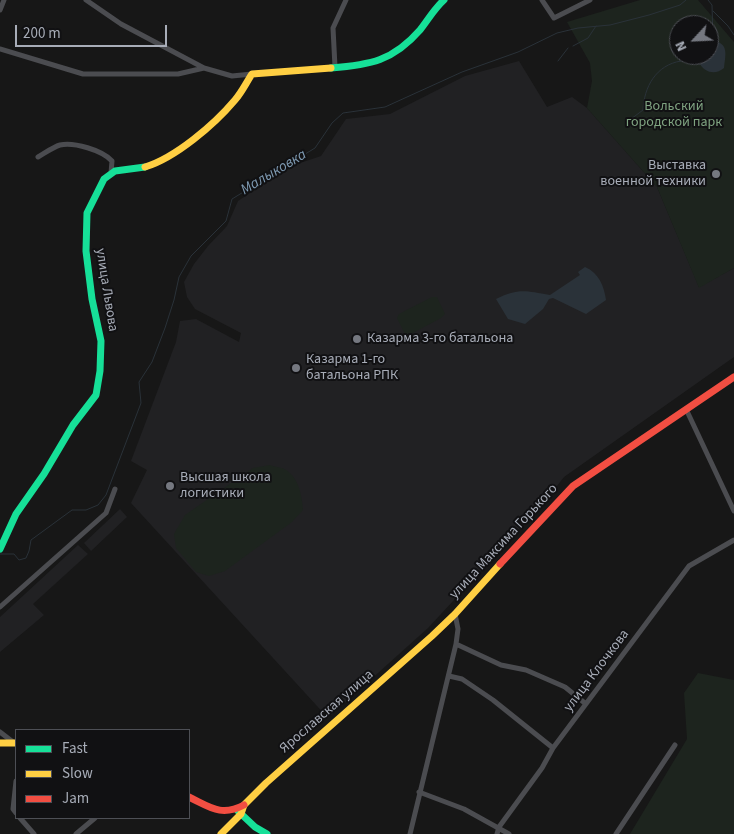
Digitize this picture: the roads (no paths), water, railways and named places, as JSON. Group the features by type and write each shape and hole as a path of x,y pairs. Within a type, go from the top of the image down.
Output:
{"street":[{"path":"0,10 4,0"},
{"path":"86,0 120,24 204,68 232,76 361,66 377,62 394,52 418,32 436,7 444,0"},
{"path":"335,67 333,28 346,0"},
{"path":"542,0 554,18 590,0"},
{"path":"0,49 83,74 178,74 204,68"},
{"path":"38,157 59,145 84,146 108,156 112,161 112,173 146,167 162,160 210,126 236,99 252,74"},
{"name":"улица Львова","path":"0,548 16,514 44,474 73,425 96,395 100,371 101,341 92,299 86,251 87,212 104,179 112,173"},
{"name":"улица Максима Горького","path":"410,834 456,644 458,629 455,614 522,539 573,486 734,377"},
{"path":"686,410 734,511"},
{"path":"0,608 106,514 115,489"},
{"name":"улица Клочкова","path":"497,834 499,828 554,748 689,566 734,540"},
{"name":"Ярославская улица","path":"221,834 244,805 271,778 455,614"},
{"path":"456,644 501,665 526,670 566,687 586,704"},
{"path":"449,676 462,679 493,700 554,748"},
{"path":"0,732 15,743"},
{"path":"0,742 15,743"},
{"path":"616,834 675,745"},
{"path":"15,790 13,809 15,812"},
{"path":"419,792 464,809 509,834"},
{"path":"190,797 220,811 238,812 255,827 267,834"},
{"path":"21,819 34,834"},
{"path":"76,834 94,819"}],"waterway":[{"name":"Малыковка","path":"0,554 14,554 19,560 26,558 31,540 72,510 86,510 98,505 106,495 141,403 139,382 152,362 165,328 179,277 191,256 226,221 232,199 315,148 332,123 343,113 385,107 462,72 518,52 557,33 578,28 610,25 680,5 686,0"},
{"path":"708,0 712,5 712,15"},
{"path":"713,11 734,35"},
{"path":"573,46 588,38 596,26"},
{"path":"558,61 568,48"},
{"path":"631,119 643,110 646,93 653,78 669,65"}],"place":[{"name":"Выставка военной техники","path":"716,174"},
{"name":"Казарма 3-го батальона","path":"357,339"},
{"name":"Казарма 1-го батальона РПК","path":"296,368"},
{"name":"Высшая школа логистики","path":"170,486"}],"park label":[{"name":"Вольский городской парк","path":"674,116"}]}
